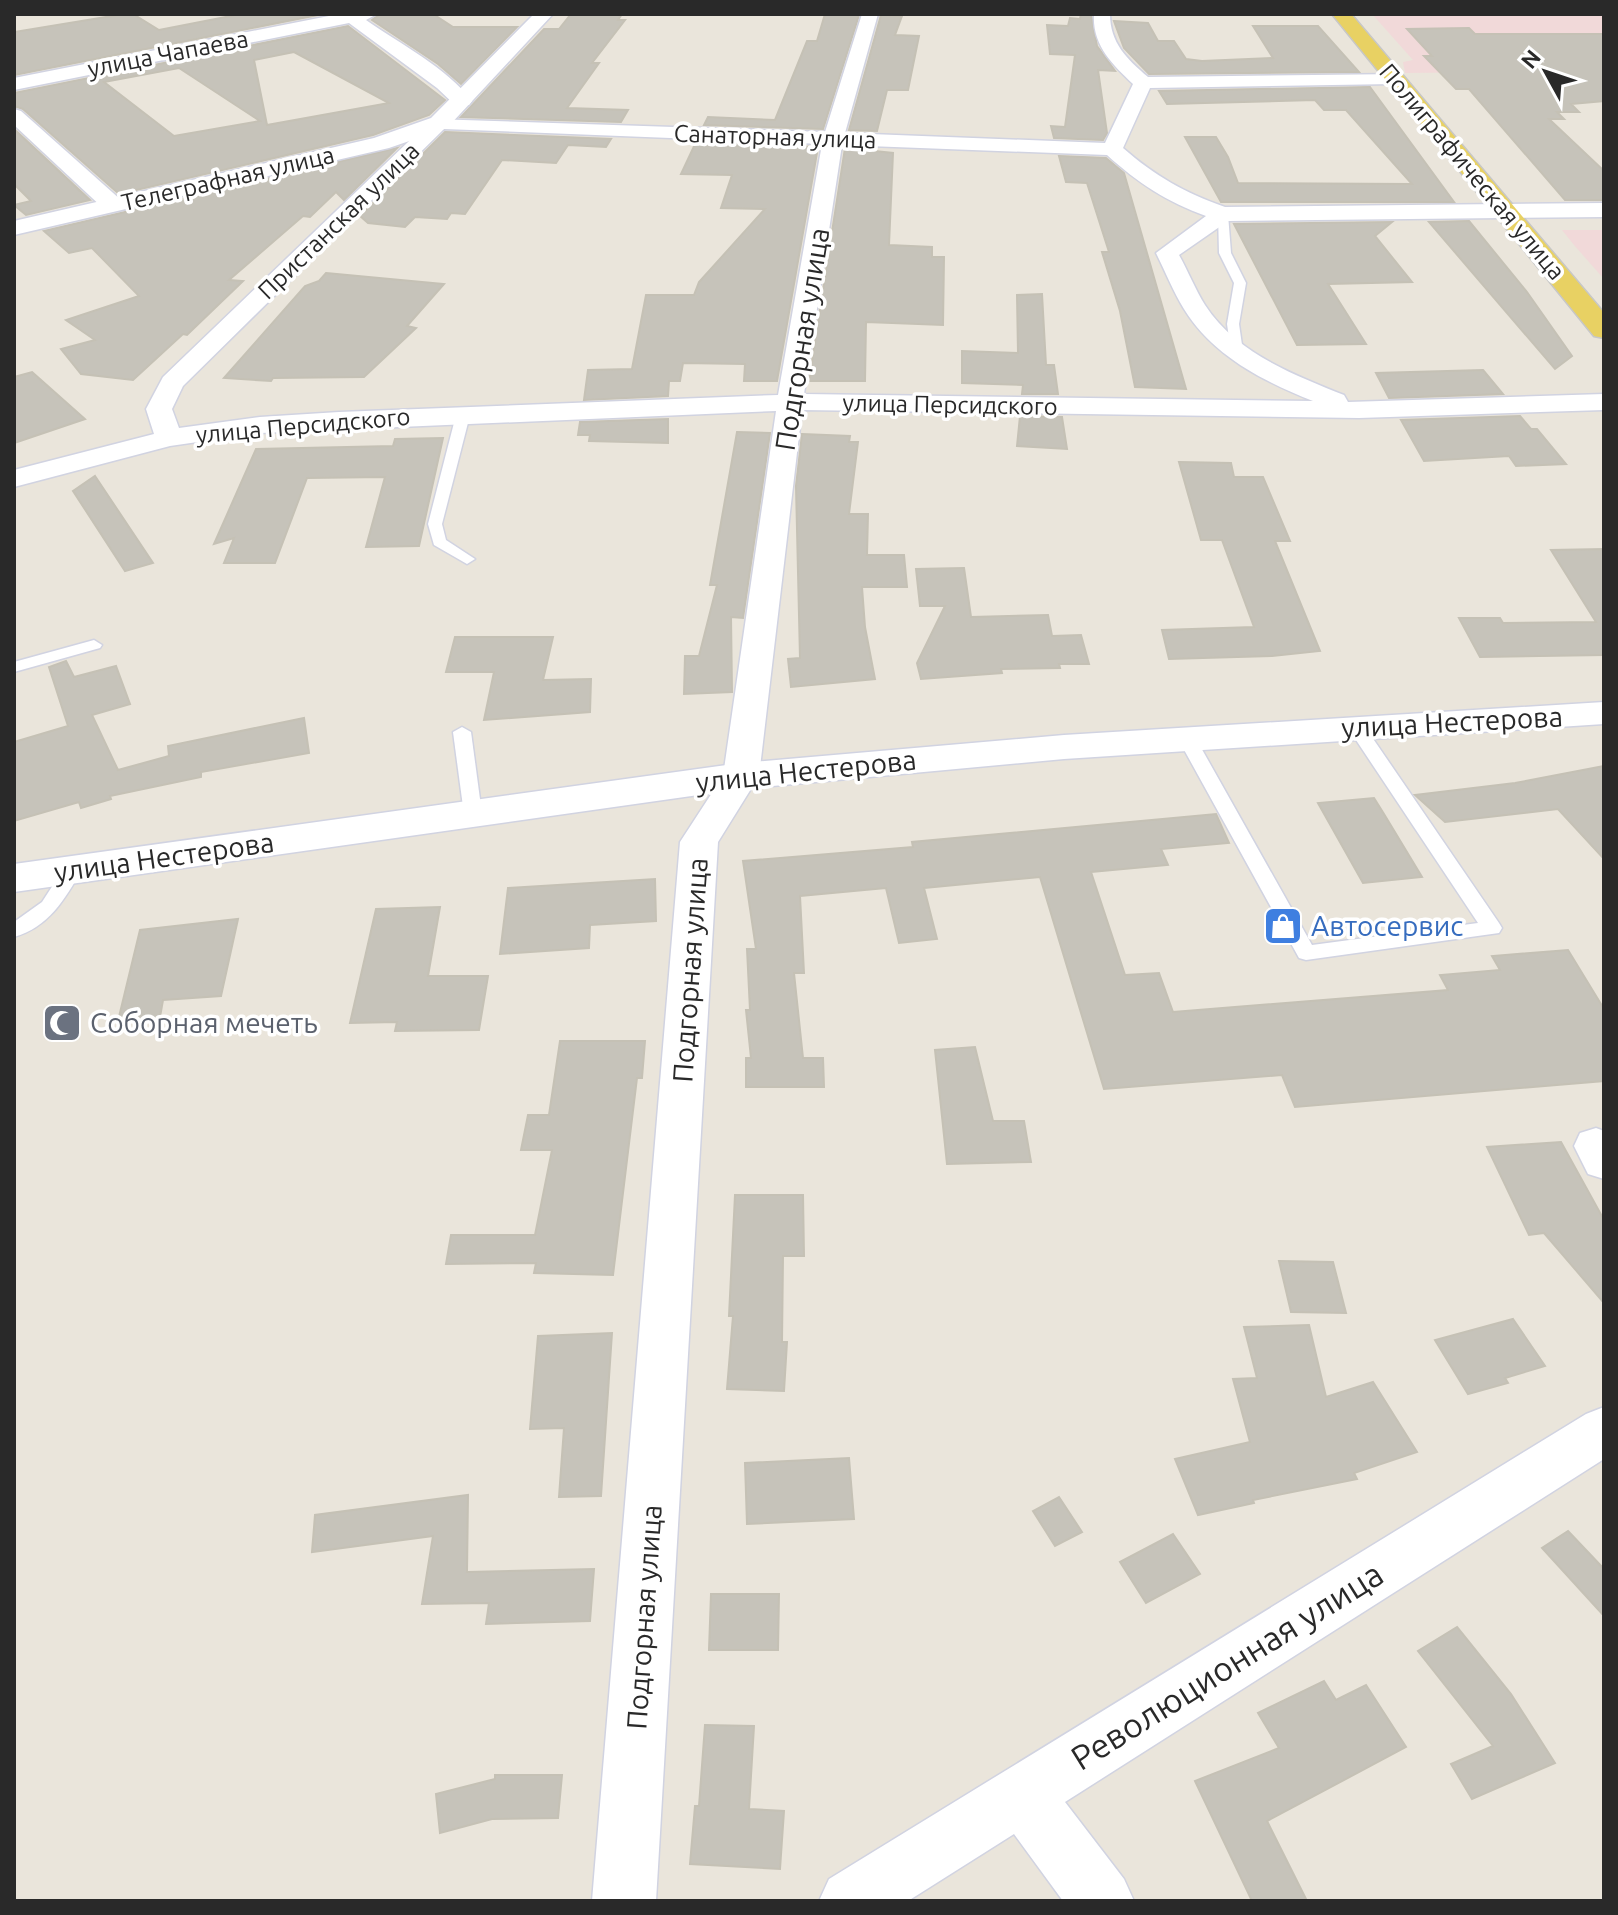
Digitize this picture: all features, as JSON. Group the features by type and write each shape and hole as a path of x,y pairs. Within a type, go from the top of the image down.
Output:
{"main road":[{"name":"Пристанская улица","path":"439,123 544,14"},
{"name":"Полиграфическая улица","path":"1341,14 1604,330"},
{"name":"Телеграфная улица","path":"14,228 381,143 439,123"},
{"name":"улица Нестерова","path":"14,878 741,776 862,763 1186,737 1604,713"}],"street":[{"name":"Подгорная улица","path":"624,1901 699,842 741,776 790,402 833,140 870,14"},
{"path":"1102,14 1101,24 1110,51 1143,83 1394,78"},
{"path":"356,15 462,101"},
{"name":"улица Чапаева","path":"14,84 356,15"},
{"path":"1143,83 1112,149 1145,178 1180,199 1223,214 1604,210"},
{"path":"14,115 113,205"},
{"name":"Санаторная улица","path":"439,123 1112,149"},
{"name":"Пристанская улица","path":"169,438 159,409 172,383 439,123"},
{"path":"1223,214 1167,253 1197,310 1237,352 1261,371 1359,410"},
{"path":"1191,408 1239,394 1260,382 1261,371"},
{"name":"улица Персидского","path":"14,479 169,438 260,425 463,415 790,402 1359,410 1604,402"},
{"name":"Революционная улица","path":"851,1901 1604,1431"},
{"path":"1021,1794 1102,1901"}],"lane":[{"path":"1223,214 1225,253 1240,283 1233,324 1237,352"},
{"path":"463,415 435,524 439,542 467,559"},
{"path":"14,667 94,645"},
{"path":"1186,737 1306,953 1492,928 1357,728"},
{"path":"462,732 473,814"},
{"path":"14,930 32,923 48,910 73,870"}],"shaded area":[{"path":"1372,14 1604,14 1604,71 1405,73 1403,62 1413,60"},
{"path":"1562,230 1604,230 1604,279 1574,245"}],"building":[{"path":"133,14 159,30 241,14 323,14 14,75 14,32"},
{"path":"380,14 433,14 453,27 517,27 461,84 438,64 372,20"},
{"path":"571,14 622,14 618,20 625,20 592,63 599,63 567,108 628,110 621,122 461,117 544,29 559,29"},
{"path":"825,14 859,15 823,129 704,125 708,117 775,120 807,41 817,41"},
{"path":"1081,14 1091,14 1097,46 1115,71 1098,70 1107,133 1103,140 1054,138 1051,126 1065,127 1075,55 1050,54 1047,25 1068,26 1070,18 1080,19"},
{"path":"881,15 902,16 895,35 919,36 908,90 887,90 877,131 849,130"},
{"path":"1114,21 1148,23 1158,41 1174,41 1186,59 1202,61 1273,58 1253,26 1318,26 1359,72 1149,74 1124,48"},
{"path":"348,26 445,100 429,115 373,135 119,194 23,109 14,106 14,93","holes":["294,52 389,103 267,125 254,60","179,68 260,121 174,136 104,82"]},
{"path":"1469,28 1475,34 1604,34 1604,101 1571,104 1579,112 1557,112 1564,119 1549,119 1604,171 1604,200 1565,200 1469,89 1456,89 1424,56 1432,56 1407,29"},
{"path":"1370,87 1454,202 1221,202 1185,137 1216,137 1238,183 1412,184 1346,110 1324,110 1315,100 1167,104 1159,91"},
{"path":"14,129 90,200 26,215 14,205 31,201 14,184"},
{"path":"445,132 611,139 606,147 568,145 556,163 502,160 465,214 451,213 447,219 415,217 405,227 368,223 360,216"},
{"path":"696,142 818,147 777,381 744,381 745,364 683,363 680,381 669,381 668,396 584,400 588,370 632,369 646,295 694,295 699,282 765,209 721,208 732,175 681,174"},
{"path":"397,148 344,200 336,192 310,217 303,216 229,280 243,281 187,335 183,334 133,380 81,374 61,349 95,340 66,320 139,296 92,248 69,253 44,231"},
{"path":"845,148 893,153 889,245 932,247 932,257 944,257 943,325 866,322 865,381 809,381"},
{"path":"1059,156 1106,158 1124,173 1186,389 1135,387 1120,311 1102,252 1109,252 1087,183 1066,182"},
{"path":"1469,221 1527,292 1572,356 1555,369 1429,222"},
{"path":"1392,222 1375,236 1412,282 1328,284 1366,344 1297,345 1234,224"},
{"path":"326,273 444,284 407,326 416,328 364,377 273,378 271,381 224,378 305,286 319,281"},
{"path":"1042,294 1046,365 1054,365 1058,394 1022,394 1023,385 962,383 962,351 1018,353 1017,295"},
{"path":"1483,370 1503,394 1389,398 1376,373"},
{"path":"32,372 85,419 14,443 14,377"},
{"path":"1020,416 1062,417 1067,449 1017,446"},
{"path":"1520,416 1531,429 1537,429 1566,464 1516,466 1509,456 1424,461 1401,420"},
{"path":"668,419 668,443 589,441 590,435 578,435 580,422"},
{"path":"737,432 770,433 743,618 731,617 732,692 684,694 685,656 699,656 717,585 710,585"},
{"path":"802,434 850,436 849,442 858,442 849,514 868,514 867,555 904,555 907,587 862,587 865,627 875,679 791,687 788,659 800,658 796,486"},
{"path":"443,438 419,546 366,547 385,477 307,478 275,563 224,563 234,538 214,544 256,449 393,446 395,439"},
{"path":"1179,462 1231,463 1234,477 1263,477 1290,541 1275,541 1320,651 1272,656 1169,659 1162,630 1254,627 1222,540 1201,540"},
{"path":"95,476 153,563 125,571 73,491"},
{"path":"1604,549 1604,655 1480,657 1459,618 1500,618 1503,623 1596,622 1551,550"},
{"path":"964,568 971,617 1048,615 1052,636 1081,635 1089,664 1001,669 1002,673 921,679 917,663 945,606 920,606 916,569"},
{"path":"455,637 553,637 543,680 591,679 590,712 484,720 494,672 446,672"},
{"path":"66,661 74,677 116,666 130,704 92,715 118,770 169,756 168,746 304,718 309,753 201,772 201,777 110,796 111,799 81,808 79,802 14,821 14,742 68,726 49,667"},
{"path":"1604,766 1604,859 1558,809 1445,822 1415,795 1515,783"},
{"path":"1374,798 1422,877 1363,883 1318,803"},
{"path":"1216,814 1229,843 1161,849 1168,865 1091,872 1125,975 1159,973 1173,1012 1448,990 1440,975 1500,970 1492,956 1568,950 1604,1009 1604,1081 1295,1107 1282,1075 1104,1089 1040,877 924,888 937,939 899,943 886,888 800,896 804,973 794,973 803,1058 823,1058 824,1087 746,1087 746,1058 751,1058 746,1010 750,1010 747,949 756,949 743,861 913,847 912,842"},
{"path":"655,879 656,921 590,925 589,948 500,954 508,888"},
{"path":"440,907 428,976 488,976 479,1030 395,1031 397,1022 350,1023 376,909"},
{"path":"238,919 221,996 163,1000 160,1017 118,1021 140,930"},
{"path":"560,1041 645,1041 642,1078 637,1078 613,1275 534,1273 536,1263 446,1264 451,1235 535,1235 552,1150 521,1150 528,1115 549,1115"},
{"path":"975,1047 993,1121 1024,1121 1031,1162 947,1164 935,1050"},
{"path":"1561,1142 1604,1220 1604,1303 1544,1233 1529,1235 1487,1147"},
{"path":"735,1195 803,1195 804,1256 783,1256 782,1342 787,1342 784,1391 727,1389 733,1316 729,1316"},
{"path":"1279,1261 1333,1262 1346,1313 1291,1312"},
{"path":"1513,1319 1545,1366 1505,1378 1508,1383 1468,1394 1435,1340"},
{"path":"1309,1325 1326,1397 1373,1382 1417,1452 1354,1473 1357,1479 1253,1500 1254,1503 1198,1515 1175,1459 1250,1442 1233,1379 1257,1378 1244,1327"},
{"path":"612,1333 601,1496 559,1497 564,1428 530,1429 538,1336"},
{"path":"849,1458 854,1519 747,1524 745,1463"},
{"path":"468,1495 467,1572 594,1569 590,1621 486,1624 489,1603 422,1604 433,1536 312,1552 315,1515"},
{"path":"1059,1497 1082,1532 1055,1546 1033,1511"},
{"path":"1568,1531 1604,1569 1604,1616 1542,1548"},
{"path":"1173,1534 1200,1574 1146,1603 1120,1562"},
{"path":"711,1594 779,1594 778,1650 709,1650"},
{"path":"1457,1627 1511,1694 1555,1763 1472,1799 1451,1764 1493,1746 1418,1651"},
{"path":"1324,1681 1336,1700 1366,1685 1406,1747 1267,1821 1307,1901 1252,1901 1195,1781 1279,1748 1258,1713"},
{"path":"705,1725 754,1726 749,1809 784,1811 780,1869 690,1864 695,1806 699,1806"},
{"path":"495,1775 562,1775 558,1818 492,1819 440,1833 436,1794 495,1779"}],"place":[{"name":"Автосервис","path":"1283,926"},
{"name":"Соборная мечеть","path":"62,1023"}]}
